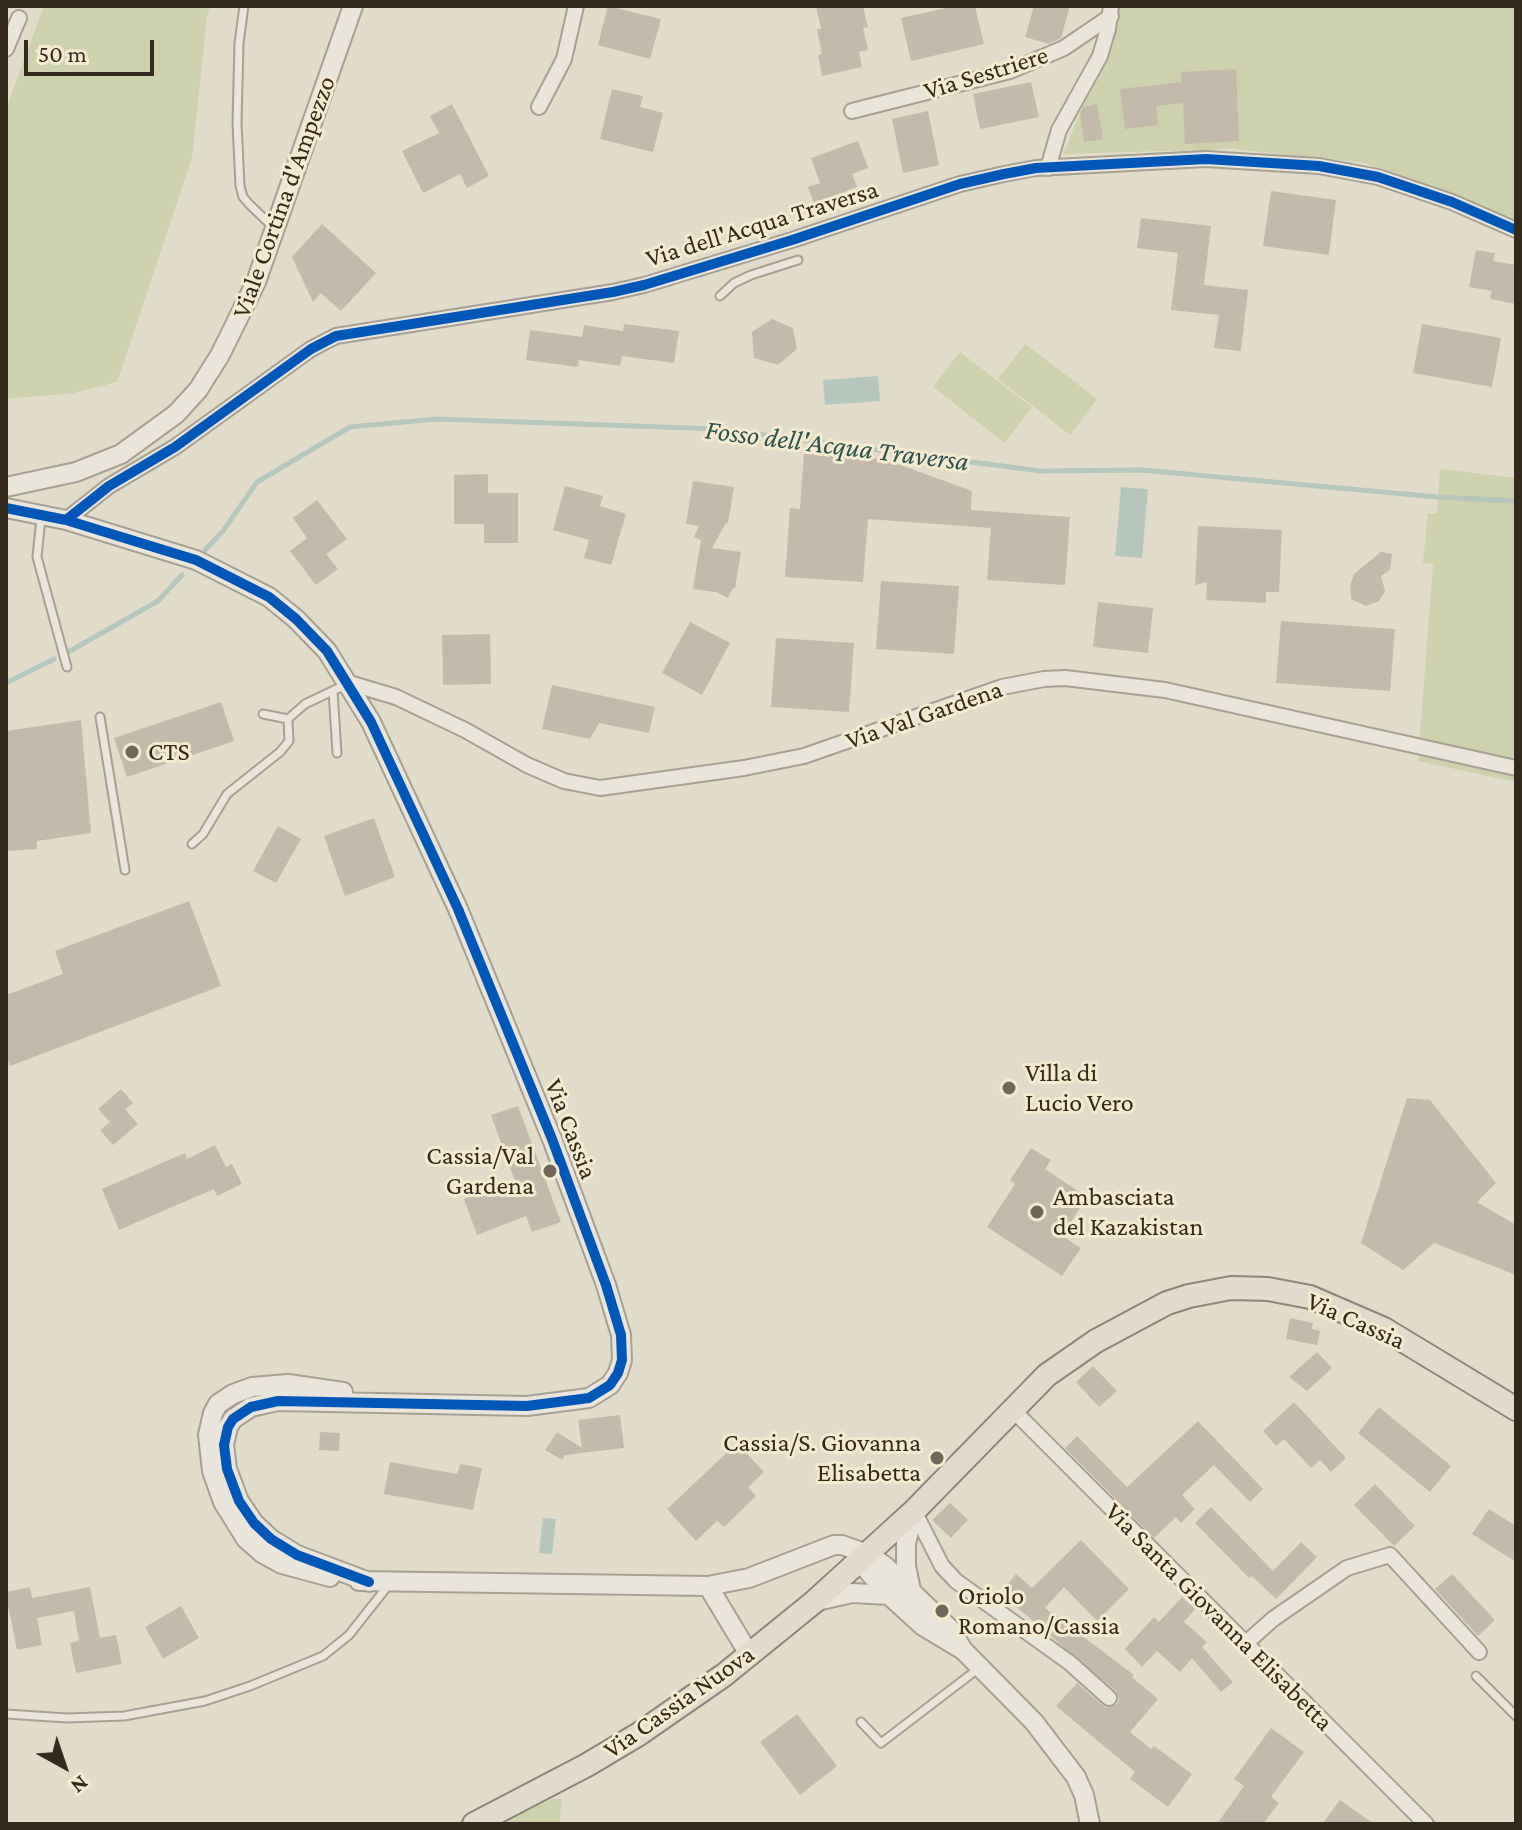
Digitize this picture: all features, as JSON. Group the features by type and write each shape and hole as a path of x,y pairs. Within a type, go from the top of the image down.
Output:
{"main road":[{"name":"Via Cassia","path":"866,1554 914,1511 1012,1409 1067,1360 1142,1315 1189,1296 1231,1288 1254,1288 1310,1297 1368,1321 1464,1375 1516,1409"},
{"name":"Via Cassia Nuova","path":"474,1824 587,1765 699,1694 814,1602 866,1554"}],"street":[{"name":"Viale Cortina d'Ampezzo","path":"6,487 89,468 121,454 162,425 191,398 232,334 256,282 353,6"},
{"path":"539,107 564,59 576,6"},
{"name":"Via Sestriere","path":"852,111 1010,71 1064,48 1111,11"},
{"name":"Via Sestriere","path":"1048,168 1059,130 1100,56 1111,11"},
{"path":"6,49 19,18"},
{"name":"Via dell'Acqua Traversa","path":"66,520 109,486 164,454 311,349 336,336 613,292 744,255 960,184 1014,172 1206,159 1319,166 1378,177 1452,202 1516,230"},
{"path":"41,513 44,480"},
{"name":"Via Cassia","path":"6,508 41,513 196,560 261,592 283,607 315,637 341,687 396,772 481,963 601,1271 622,1344 615,1379 604,1390 589,1398 527,1406 409,1402 288,1384 262,1384 240,1390 221,1401 209,1426 212,1471 223,1502 246,1539 271,1559 294,1569 369,1582 708,1586 764,1573 834,1545 850,1546 866,1554"},
{"name":"Via Val Gardena","path":"341,687 396,697 465,730 527,765 564,781 600,788 744,768 804,756 1002,687 1065,678 1165,690 1516,768"},
{"name":"Via Santa Giovanna Elisabetta","path":"1012,1409 1426,1824"},
{"path":"911,1590 906,1566 906,1543 914,1511"},
{"path":"914,1511 948,1574 1070,1663 1109,1698"},
{"path":"963,1650 950,1629 911,1590 885,1566 866,1554 867,1570 889,1595 923,1626 963,1650 1013,1698 1066,1762 1084,1795 1090,1824"},
{"path":"1245,1644 1273,1619 1347,1568 1390,1555 1479,1652"},
{"path":"708,1586 749,1654"},
{"path":"814,1602 852,1593 889,1595"}],"lane":[{"path":"244,6 239,43 237,123 240,186 243,197 275,229"},
{"path":"744,255 751,275"},
{"path":"720,296 734,283 751,275 798,260"},
{"path":"41,513 37,557 67,667"},
{"path":"288,719 305,704 341,687 337,753"},
{"path":"263,714 288,719"},
{"path":"100,717 125,870"},
{"path":"192,844 203,834 227,794 280,752 289,741 288,719"},
{"path":"6,1714 67,1718 124,1716 205,1701 250,1686 323,1656 349,1635 391,1582"},
{"path":"861,1722 881,1743 981,1667"},
{"path":"1476,1676 1516,1716"}],"green space":[{"path":"44,6 210,6 192,158 117,382 74,393 6,399 6,109"},
{"path":"1115,6 1516,6 1516,225 1365,163 1234,149 1063,154 1113,32"},
{"path":"1025,344 1097,399 1070,435 998,379"},
{"path":"960,352 1032,407 1005,443 933,387"},
{"path":"1440,469 1516,478 1516,782 1418,761 1433,564 1423,563 1428,513 1437,513"},
{"path":"552,1799 562,1799 559,1824 499,1824"}],"shaded area":[{"path":"878,376 880,401 825,405 823,380"},
{"path":"1121,487 1148,489 1142,558 1115,556"},
{"path":"543,1518 556,1519 552,1554 539,1553"}],"building":[{"path":"608,6 661,19 650,59 598,45"},
{"path":"816,6 863,6 868,27 863,28 868,50 859,52 862,67 822,76 817,29 821,29"},
{"path":"955,6 975,6 984,44 911,61 901,18"},
{"path":"1034,6 1070,6 1061,38 1049,44 1025,37"},
{"path":"1236,69 1239,141 1185,144 1183,103 1156,106 1158,125 1125,129 1120,89 1182,82 1181,72"},
{"path":"1031,82 1039,117 980,129 973,94"},
{"path":"612,89 643,96 640,107 663,113 653,152 600,139"},
{"path":"452,104 489,176 467,188 460,174 423,193 402,151 439,133 430,116"},
{"path":"1097,104 1103,139 1084,142 1080,113 1083,107"},
{"path":"928,111 939,165 903,173 892,119"},
{"path":"858,141 868,168 852,174 857,187 814,203 808,187 820,183 811,158"},
{"path":"1271,191 1336,200 1329,255 1263,246"},
{"path":"1141,218 1211,226 1204,285 1248,290 1241,351 1214,348 1219,315 1171,310 1178,253 1137,248"},
{"path":"322,224 376,273 341,311 321,293 313,302 292,257"},
{"path":"1476,250 1495,253 1493,261 1516,265 1516,304 1490,299 1492,291 1469,287"},
{"path":"772,319 793,328 797,349 778,365 754,358 752,332"},
{"path":"624,324 679,331 674,363 622,356 620,366 579,360 578,367 526,360 530,330 582,337 584,325 623,331"},
{"path":"1422,324 1501,338 1492,387 1413,373"},
{"path":"804,453 884,459 972,491 971,510 1070,517 1065,585 987,580 991,528 868,519 863,582 785,577 790,508 800,509"},
{"path":"488,474 488,493 518,493 518,543 484,543 484,524 454,524 454,475"},
{"path":"693,481 734,487 728,523 712,548 741,552 735,588 728,598 716,592 693,589 701,540 694,537 699,526 686,524"},
{"path":"565,486 603,496 600,506 626,514 611,565 584,558 589,540 553,530"},
{"path":"317,500 347,539 326,554 338,569 316,585 290,551 307,538 293,518"},
{"path":"1198,526 1282,530 1279,592 1266,592 1266,603 1206,600 1207,582 1195,585"},
{"path":"1381,552 1392,554 1390,570 1381,576 1385,591 1379,601 1366,606 1351,599 1350,586 1354,574"},
{"path":"881,581 959,586 954,654 876,649"},
{"path":"1098,602 1153,608 1148,653 1093,647"},
{"path":"1281,621 1395,629 1390,691 1276,683"},
{"path":"690,622 730,643 702,695 662,673"},
{"path":"490,634 491,684 443,685 442,635"},
{"path":"776,638 854,643 849,712 771,707"},
{"path":"552,685 655,707 649,733 599,723 590,739 542,729"},
{"path":"221,702 234,741 127,777 114,738"},
{"path":"81,720 91,833 37,841 37,849 6,851 6,731"},
{"path":"374,818 395,877 345,896 324,836"},
{"path":"278,826 301,839 276,883 253,871"},
{"path":"189,901 221,986 10,1066 6,1056 6,995 63,974 55,951"},
{"path":"121,1089 133,1103 125,1109 138,1124 113,1145 100,1130 110,1122 98,1109"},
{"path":"1407,1098 1430,1100 1496,1183 1477,1202 1516,1225 1516,1275 1434,1243 1403,1270 1361,1243"},
{"path":"518,1106 561,1222 532,1232 526,1216 477,1235 464,1199 515,1181 491,1115"},
{"path":"215,1145 226,1167 232,1164 242,1184 217,1196 214,1189 119,1230 102,1189 185,1153 187,1159"},
{"name":"Ambasciata del Kazakistan","path":"1031,1148 1051,1160 1045,1169 1087,1197 1062,1236 1081,1248 1062,1276 987,1227 1015,1184 1010,1180"},
{"path":"1290,1318 1313,1323 1312,1329 1320,1331 1317,1345 1286,1339"},
{"path":"1317,1352 1332,1368 1307,1391 1289,1377"},
{"path":"1093,1366 1117,1391 1099,1407 1076,1382"},
{"path":"1294,1402 1346,1458 1331,1472 1320,1460 1311,1468 1284,1439 1276,1446 1263,1431"},
{"path":"1379,1407 1451,1466 1430,1492 1358,1433"},
{"path":"620,1415 624,1448 565,1455 562,1460 545,1450 557,1432 582,1448 578,1420"},
{"path":"1198,1421 1263,1489 1250,1502 1214,1465 1182,1495 1195,1509 1181,1523 1176,1517 1154,1538 1065,1448 1077,1436 1127,1487"},
{"path":"320,1432 340,1433 339,1451 319,1450"},
{"path":"737,1443 764,1472 748,1487 756,1496 724,1527 717,1521 696,1541 667,1509"},
{"path":"390,1462 457,1474 460,1464 482,1468 473,1510 384,1494"},
{"path":"1375,1484 1415,1526 1394,1546 1354,1505"},
{"path":"950,1503 968,1520 951,1538 932,1520"},
{"path":"1211,1507 1273,1571 1301,1542 1317,1557 1276,1599 1252,1576 1249,1578 1195,1523"},
{"path":"1489,1509 1516,1526 1516,1562 1472,1534"},
{"path":"1081,1540 1129,1589 1097,1621 1064,1587 1045,1608 1134,1675 1132,1677 1158,1699 1130,1732 1192,1774 1168,1807 1130,1779 1135,1772 1056,1706 1077,1683 1106,1708 1117,1704 1116,1691 1000,1593 1016,1574 1032,1588"},
{"path":"1452,1574 1495,1620 1478,1636 1435,1589"},
{"path":"30,1587 32,1598 90,1587 100,1638 116,1635 122,1664 76,1673 70,1643 79,1641 74,1611 37,1618 42,1645 17,1650 6,1606 6,1592"},
{"path":"1182,1597 1195,1609 1184,1622 1207,1642 1202,1647 1233,1682 1221,1692 1192,1658 1180,1672 1157,1651 1142,1667 1125,1649 1154,1617 1159,1622"},
{"path":"181,1606 199,1638 163,1659 145,1627"},
{"path":"797,1714 837,1766 800,1795 760,1742"},
{"path":"1271,1728 1304,1752 1271,1797 1279,1803 1263,1824 1217,1824 1244,1786 1234,1779"},
{"path":"1340,1800 1374,1824 1322,1824"}],"waterway":[{"name":"Fosso dell'Acqua Traversa","path":"205,550 223,531 257,482 350,427 437,419 718,429 1041,471 1142,470 1437,497 1516,501"},
{"name":"Fosso dell'Acqua Traversa","path":"70,651 158,601 182,575"},
{"name":"Fosso dell'Acqua Traversa","path":"6,683 54,659"}],"cycle path":[{"path":"66,520 109,486 175,447 311,349 336,336 644,285 960,184 1004,174 1036,168 1206,159 1319,166 1378,177 1452,202 1516,230"},
{"path":"6,508 66,520 196,560 269,597 327,651 371,722 458,909 552,1139 606,1285 621,1335 622,1360 610,1385 589,1398 527,1406 278,1401 251,1407 233,1419 224,1445 227,1469 239,1501 254,1523 271,1539 297,1555 369,1582"}],"place":[{"name":"CTS","path":"132,752"},
{"name":"Villa di Lucio Vero","path":"1009,1088"},
{"name":"Cassia/Val Gardena","path":"550,1171"},
{"name":"Ambasciata del Kazakistan","path":"1037,1212"},
{"name":"Cassia/S. Giovanna Elisabetta","path":"937,1458"},
{"name":"Oriolo Romano/Cassia","path":"942,1611"}]}
